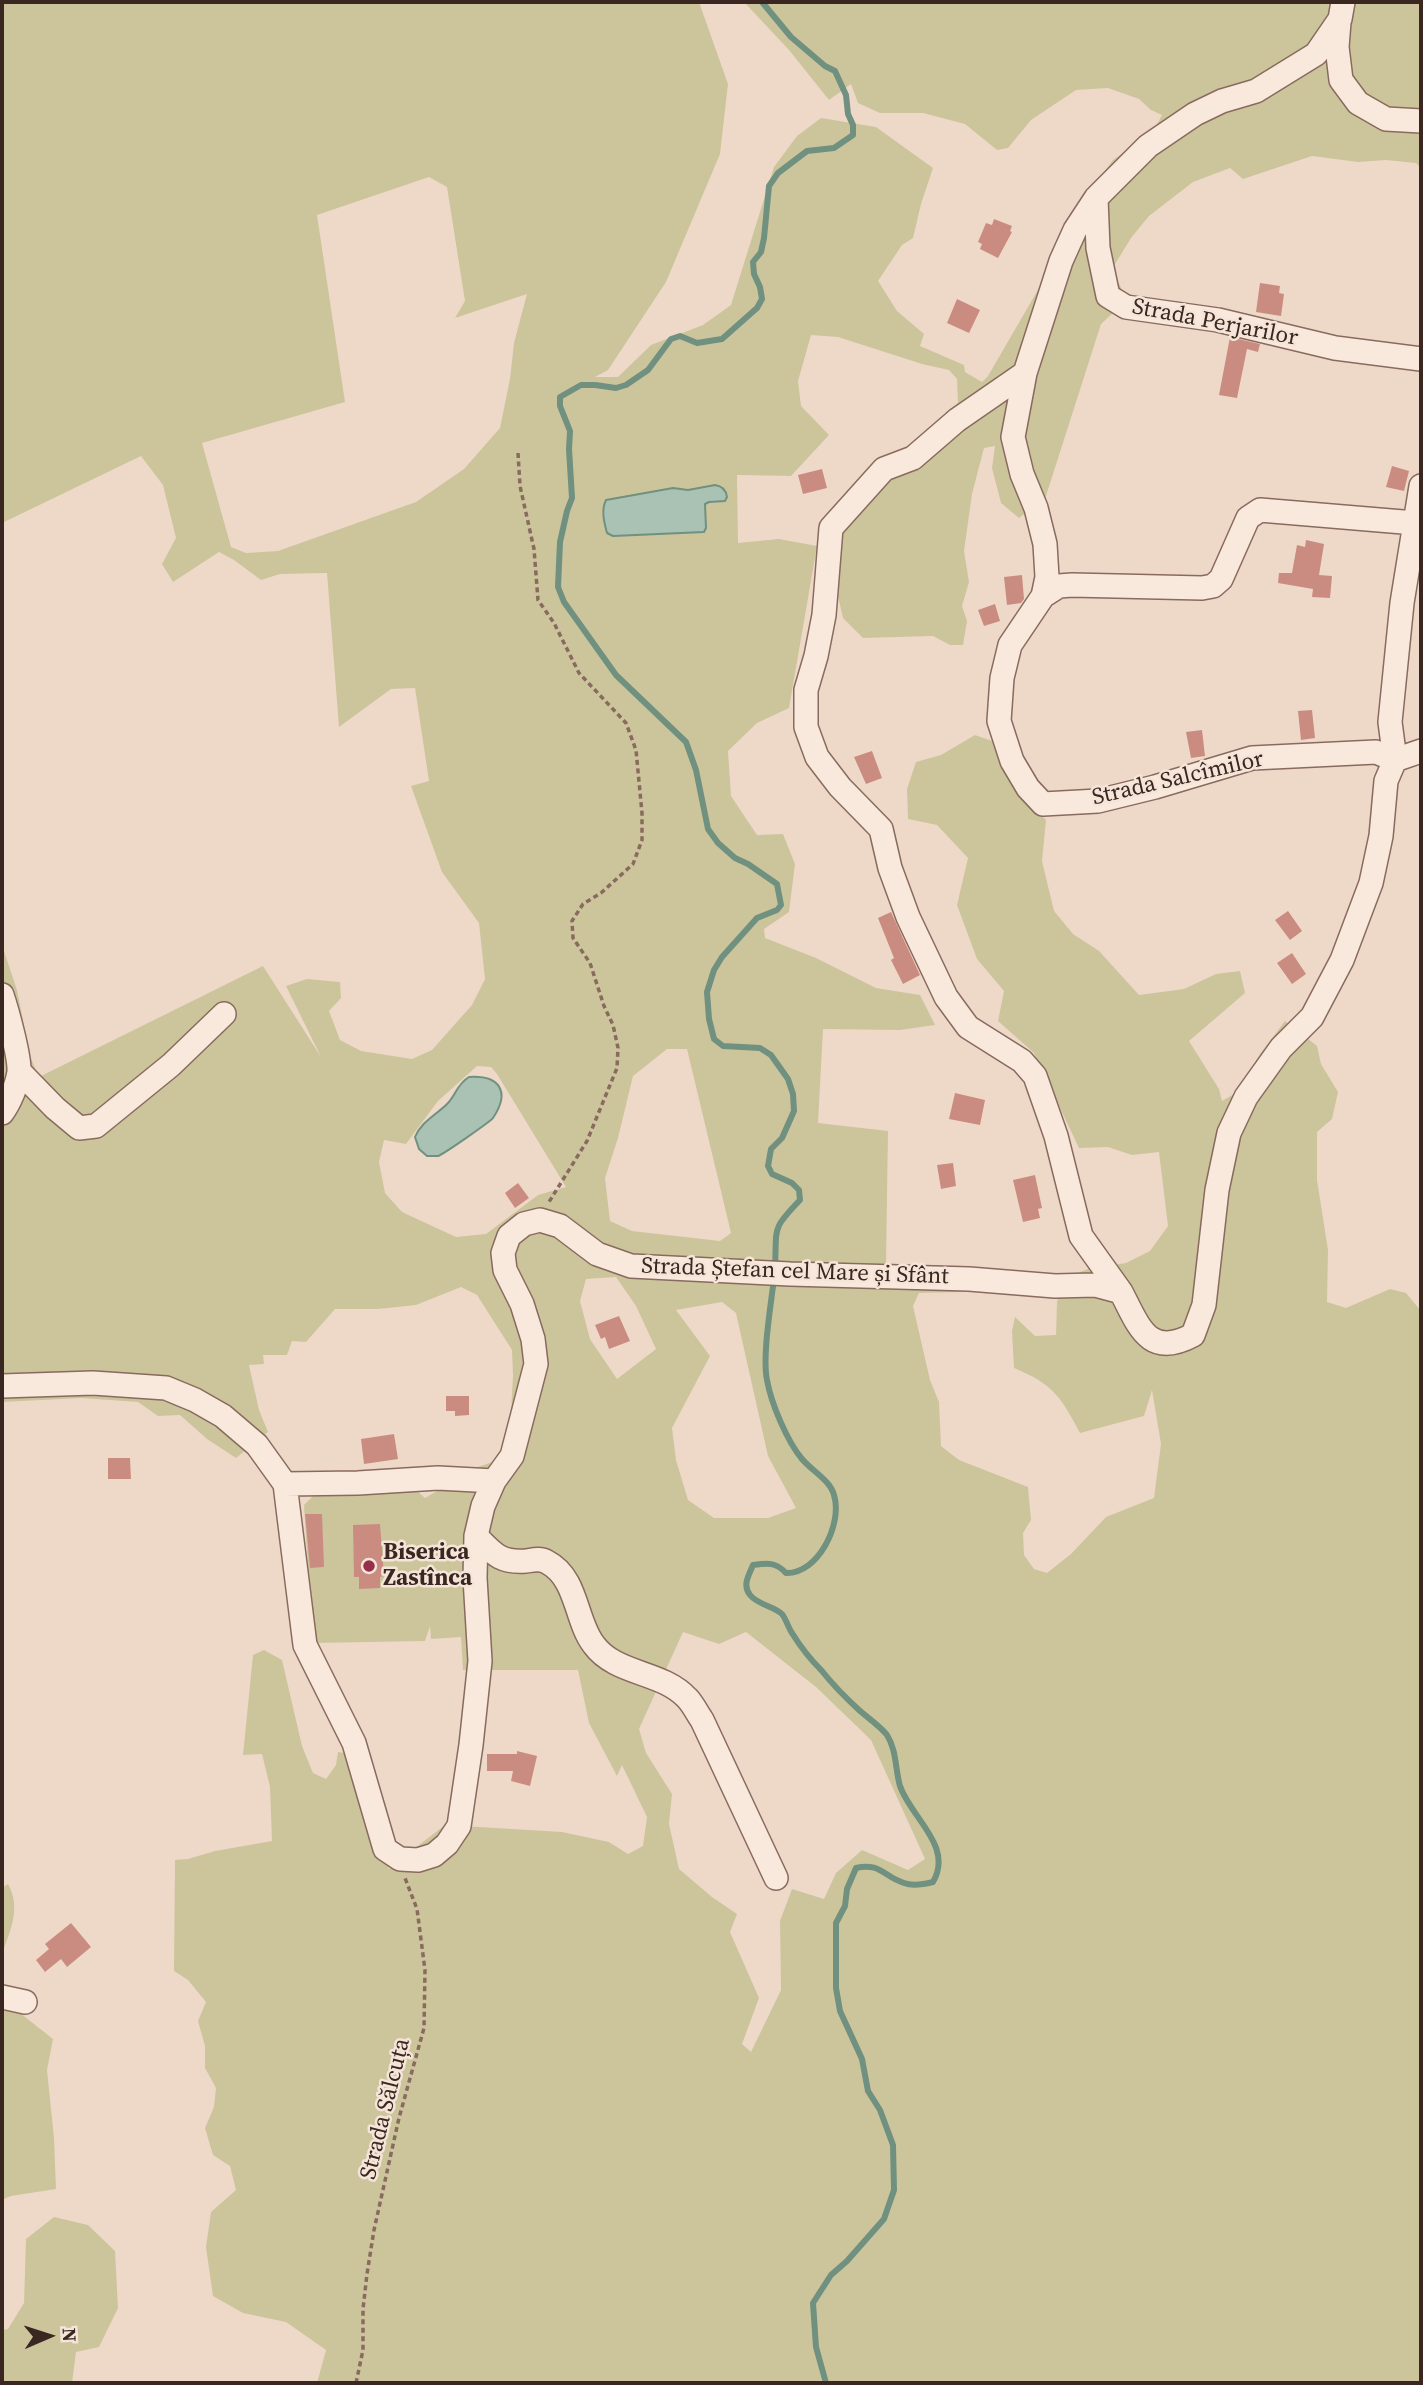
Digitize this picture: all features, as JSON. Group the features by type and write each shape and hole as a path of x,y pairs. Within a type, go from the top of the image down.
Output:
{"street":[{"path":"1342,10 1337,47 1341,80 1358,103 1386,119 1421,121"},
{"path":"1043,596 1047,576 1045,544 1013,437 1025,373 1061,261 1075,229 1097,198 1148,146 1195,114 1222,101 1256,92 1316,54 1342,10"},
{"name":"Strada Perjarilor","path":"1097,198 1098,248 1108,296 1126,307 1218,320 1335,348 1421,359"},
{"path":"1025,373 957,420 913,458 884,469 831,528 824,615 807,690 806,727 817,757 881,829 890,868 908,917 946,997 968,1027 1022,1061 1035,1076 1056,1136 1081,1236 1121,1292 1142,1332 1156,1342 1177,1343 1193,1335 1204,1304 1217,1189 1229,1133 1253,1087 1281,1048 1312,1017 1342,960 1371,883 1381,836 1386,781 1395,760 1390,722 1402,603 1421,486"},
{"path":"1043,596 1059,586 1072,585 1213,586 1220,579 1248,518 1260,510 1415,523"},
{"name":"Strada Salcîmilor","path":"1043,596 1010,645 1002,678 999,721 1012,761 1028,788 1043,804 1098,801 1252,758 1376,752 1395,760"},
{"path":"1395,760 1421,751"},
{"path":"2,995 19,1070 55,1108 79,1128 96,1126 171,1065 224,1014"},
{"path":"2,1113 8,1104 19,1070"},
{"path":"2,1386 93,1383 166,1388 223,1416 257,1445 285,1484 305,1645 354,1743 385,1849 400,1859 418,1860 434,1856 447,1844 459,1826 471,1745 480,1661 475,1578 476,1536 483,1506 494,1481 512,1456 536,1364 533,1339 522,1304 505,1270 503,1253 509,1236 523,1224 540,1220"},
{"name":"Strada Ștefan cel Mare și Sfânt","path":"540,1220 560,1226 597,1254 631,1266 969,1279 1055,1286 1095,1285 1121,1292"},
{"path":"285,1484 438,1478 494,1481"},
{"path":"476,1536 497,1557 512,1562 537,1559 547,1562 570,1587 593,1644 608,1660 666,1684 686,1696 702,1720 776,1878"},
{"path":"2,1997 25,2002"}],"path":[{"path":"518,453 520,486 534,549 538,600 554,623 579,673 626,723 636,750 642,813 642,840 634,863 601,893 583,904 572,921 573,938 590,963 613,1025 618,1048 617,1068 587,1141 550,1199 540,1220"},
{"name":"Strada Sălcuța","path":"356,2383 363,2350 363,2309 372,2241 399,2118 424,2028 426,2003 425,1970 417,1909 410,1887 385,1849"}],"shaded area":[{"path":"2,2 699,2 728,84 720,154 666,282 608,370 595,377 618,377 651,345 703,325 731,305 774,167 797,136 821,118 876,127 933,168 913,238 902,245 878,281 897,311 924,334 920,346 964,365 965,372 982,382 1039,288 1072,215 1113,160 1154,130 1162,115 1151,110 1139,99 1108,88 1076,90 1031,120 1008,148 997,150 965,124 923,113 880,113 858,103 851,84 829,100 789,50 744,2 1421,2 1421,168 1416,163 1386,160 1358,162 1312,156 1243,179 1230,168 1193,182 1149,216 1131,238 1112,269 1125,296 1101,324 1045,499 1019,518 1001,503 992,468 995,446 984,448 972,494 964,551 969,582 962,606 967,621 963,645 950,645 933,636 863,638 843,618 833,560 837,530 867,497 961,423 945,413 958,403 957,379 949,370 838,337 811,335 798,381 801,406 829,435 791,476 737,475 738,543 779,539 817,546 789,708 757,723 728,751 731,796 757,835 783,834 795,864 789,912 764,929 765,938 816,958 876,988 920,995 935,1025 900,1030 823,1029 818,1123 888,1131 886,1263 956,1268 963,1292 919,1293 913,1306 930,1380 939,1402 941,1446 959,1460 1028,1487 1031,1520 1023,1533 1024,1555 1034,1569 1047,1573 1071,1554 1106,1517 1154,1498 1161,1444 1152,1390 1144,1416 1080,1433 1061,1401 1047,1386 1014,1368 1012,1331 1015,1317 1035,1336 1056,1335 1057,1302 1064,1278 1088,1269 1126,1263 1150,1251 1168,1226 1159,1152 1132,1155 1108,1147 1079,1148 1034,1053 998,1021 1004,991 977,959 957,905 968,858 937,825 908,819 907,789 916,762 941,755 975,735 992,741 1019,794 1046,820 1042,861 1054,911 1073,934 1099,951 1139,995 1184,989 1216,974 1240,971 1245,993 1189,1041 1219,1089 1222,1101 1236,1093 1260,1054 1285,1021 1317,1046 1321,1064 1338,1092 1332,1119 1317,1132 1317,1180 1328,1250 1327,1302 1346,1308 1390,1289 1406,1293 1421,1311 1421,2383 317,2383 326,2350 286,2322 243,2313 213,2296 206,2247 211,2212 236,2190 230,2166 213,2155 205,2128 214,2107 216,2088 205,2068 205,2046 198,2021 206,2002 188,1980 174,1971 175,1860 272,1841 270,1787 262,1754 243,1755 253,1655 264,1650 282,1660 302,1746 313,1773 326,1779 336,1765 338,1752 352,1757 389,1864 388,1869 445,1825 562,1832 609,1842 628,1854 643,1846 647,1817 622,1765 617,1776 589,1723 578,1670 463,1670 461,1637 431,1639 430,1626 425,1641 313,1643 304,1505 317,1492 416,1490 425,1498 478,1467 501,1459 510,1432 512,1350 477,1295 461,1287 416,1305 378,1309 335,1309 306,1342 292,1341 287,1355 263,1355 264,1364 249,1365 259,1410 268,1432 236,1458 207,1439 180,1415 158,1416 138,1402 81,1398 2,1402 2,945 17,990 30,1056 39,1077 263,966 321,1057 286,986 307,979 340,982 341,998 329,1011 340,1040 361,1051 412,1059 432,1050 472,1005 485,979 479,923 442,872 411,786 429,781 415,688 391,689 339,727 327,573 280,574 261,580 219,552 173,582 162,564 176,538 163,485 141,456 2,523","holes":["429,177 447,187 465,301 455,318 527,294 514,343 500,428 464,469 416,502 278,551 246,553 231,547 202,443 345,402 317,215","667,1049 687,1049 731,1233 720,1241 632,1231 610,1221 605,1178 633,1076","477,1066 491,1067 566,1187 538,1195 486,1234 456,1237 402,1212 385,1193 379,1162 384,1140 406,1144 438,1101","616,1277 636,1306 656,1349 617,1379 590,1339 580,1301 586,1279","722,1302 736,1313 768,1456 796,1508 768,1518 714,1518 688,1500 676,1460 672,1428 710,1356 676,1310","683,1632 719,1644 746,1632 816,1687 871,1740 925,1859 908,1870 862,1850 836,1873 824,1899 792,1889 780,1921 781,1990 751,2052 742,2044 759,1998 730,1932 737,1914 679,1869 669,1824 672,1794 646,1753 639,1729"]},
{"path":"715,485 723,488 727,497 725,501 705,504 704,532 613,536 607,533 603,512 606,500 673,488 688,490"},
{"path":"469,1077 488,1079 499,1087 501,1100 493,1118 438,1156 427,1156 419,1149 415,1137"},
{"path":"8,1884 14,1910 2,1953 2,1888"},
{"path":"2,2009 20,2013 53,2039 47,2070 56,2189 11,2196 2,2200"},
{"path":"54,2217 88,2225 115,2251 118,2308 99,2347 76,2352 72,2383 2,2383 2,2330 8,2329 24,2303 26,2239"}],"building":[{"path":"994,219 1012,226 1012,232 998,258 980,249 982,244 978,242 986,223 992,225"},
{"path":"1260,283 1280,286 1279,293 1284,294 1281,316 1256,312"},
{"path":"957,299 980,310 969,333 947,323"},
{"path":"1230,337 1260,344 1258,352 1247,349 1237,398 1219,395"},
{"path":"1392,466 1409,471 1404,491 1386,487"},
{"path":"822,469 827,488 803,494 798,475"},
{"path":"1306,540 1324,544 1319,575 1332,576 1330,598 1312,597 1313,589 1278,583 1279,573 1292,573 1297,545 1305,547"},
{"path":"1022,575 1024,599 1021,603 1007,605 1004,577"},
{"path":"995,604 1000,621 984,626 978,610"},
{"path":"1312,710 1315,738 1301,740 1298,711"},
{"path":"1202,730 1205,756 1191,758 1186,732"},
{"path":"872,751 882,778 866,784 854,757"},
{"path":"1288,911 1302,931 1290,940 1275,920"},
{"path":"891,912 920,975 903,984 891,960 894,958 878,918"},
{"path":"1292,953 1306,974 1292,984 1277,963"},
{"path":"955,1093 985,1100 980,1125 949,1119"},
{"path":"953,1163 956,1186 941,1189 937,1165"},
{"path":"1035,1175 1042,1208 1038,1209 1040,1218 1023,1222 1013,1180"},
{"path":"518,1183 529,1198 515,1208 505,1193"},
{"path":"619,1316 630,1341 609,1349 605,1337 601,1339 595,1325"},
{"path":"446,1396 469,1396 469,1415 455,1416 455,1411 446,1411"},
{"path":"394,1434 398,1459 364,1464 361,1439"},
{"path":"108,1458 130,1458 131,1479 108,1479"},
{"path":"305,1514 322,1514 324,1567 310,1568"},
{"name":"Biserica Zastînca","path":"380,1524 384,1576 380,1577 380,1588 359,1589 359,1577 354,1577 353,1525"},
{"path":"517,1751 537,1756 530,1786 511,1781 513,1771 487,1771 487,1754 517,1754"},
{"path":"71,1923 91,1947 67,1967 61,1959 45,1972 36,1960 49,1949 45,1944"}],"waterway":[{"path":"762,2 791,37 825,66 835,71 846,95 853,135 834,148 807,151 778,173 769,186 764,238 761,252 753,262 762,299 757,308 722,339 697,343 680,336 671,339 648,370 626,385 616,388 581,385 560,397 560,406 570,431 572,498 560,542 558,587 564,602 616,675 686,742 696,770 708,829 718,843 735,858 777,884 781,905 777,910 757,918 722,957 714,970 707,992 714,1039 723,1046 760,1048 771,1055 788,1079 793,1094 794,1111 782,1138 771,1149 768,1166 772,1174 792,1183 799,1190 800,1200 777,1230 775,1267"},
{"path":"774,1278 766,1358 769,1389 780,1421 796,1451 832,1490 836,1507 835,1520 825,1545 808,1565 798,1571 786,1573 771,1564 753,1565 747,1588 753,1598 782,1614 795,1638 814,1662 844,1696 887,1735 905,1798 935,1844 938,1856 938,1869 933,1882 922,1884 904,1883 871,1867 856,1868 847,1889 845,1906 836,1923 836,1988 840,2011 862,2059 868,2091 880,2110 893,2145 894,2190 884,2219 831,2275 813,2303 816,2347 826,2383"}],"place":[{"name":"Biserica Zastînca","path":"369,1566"}]}
